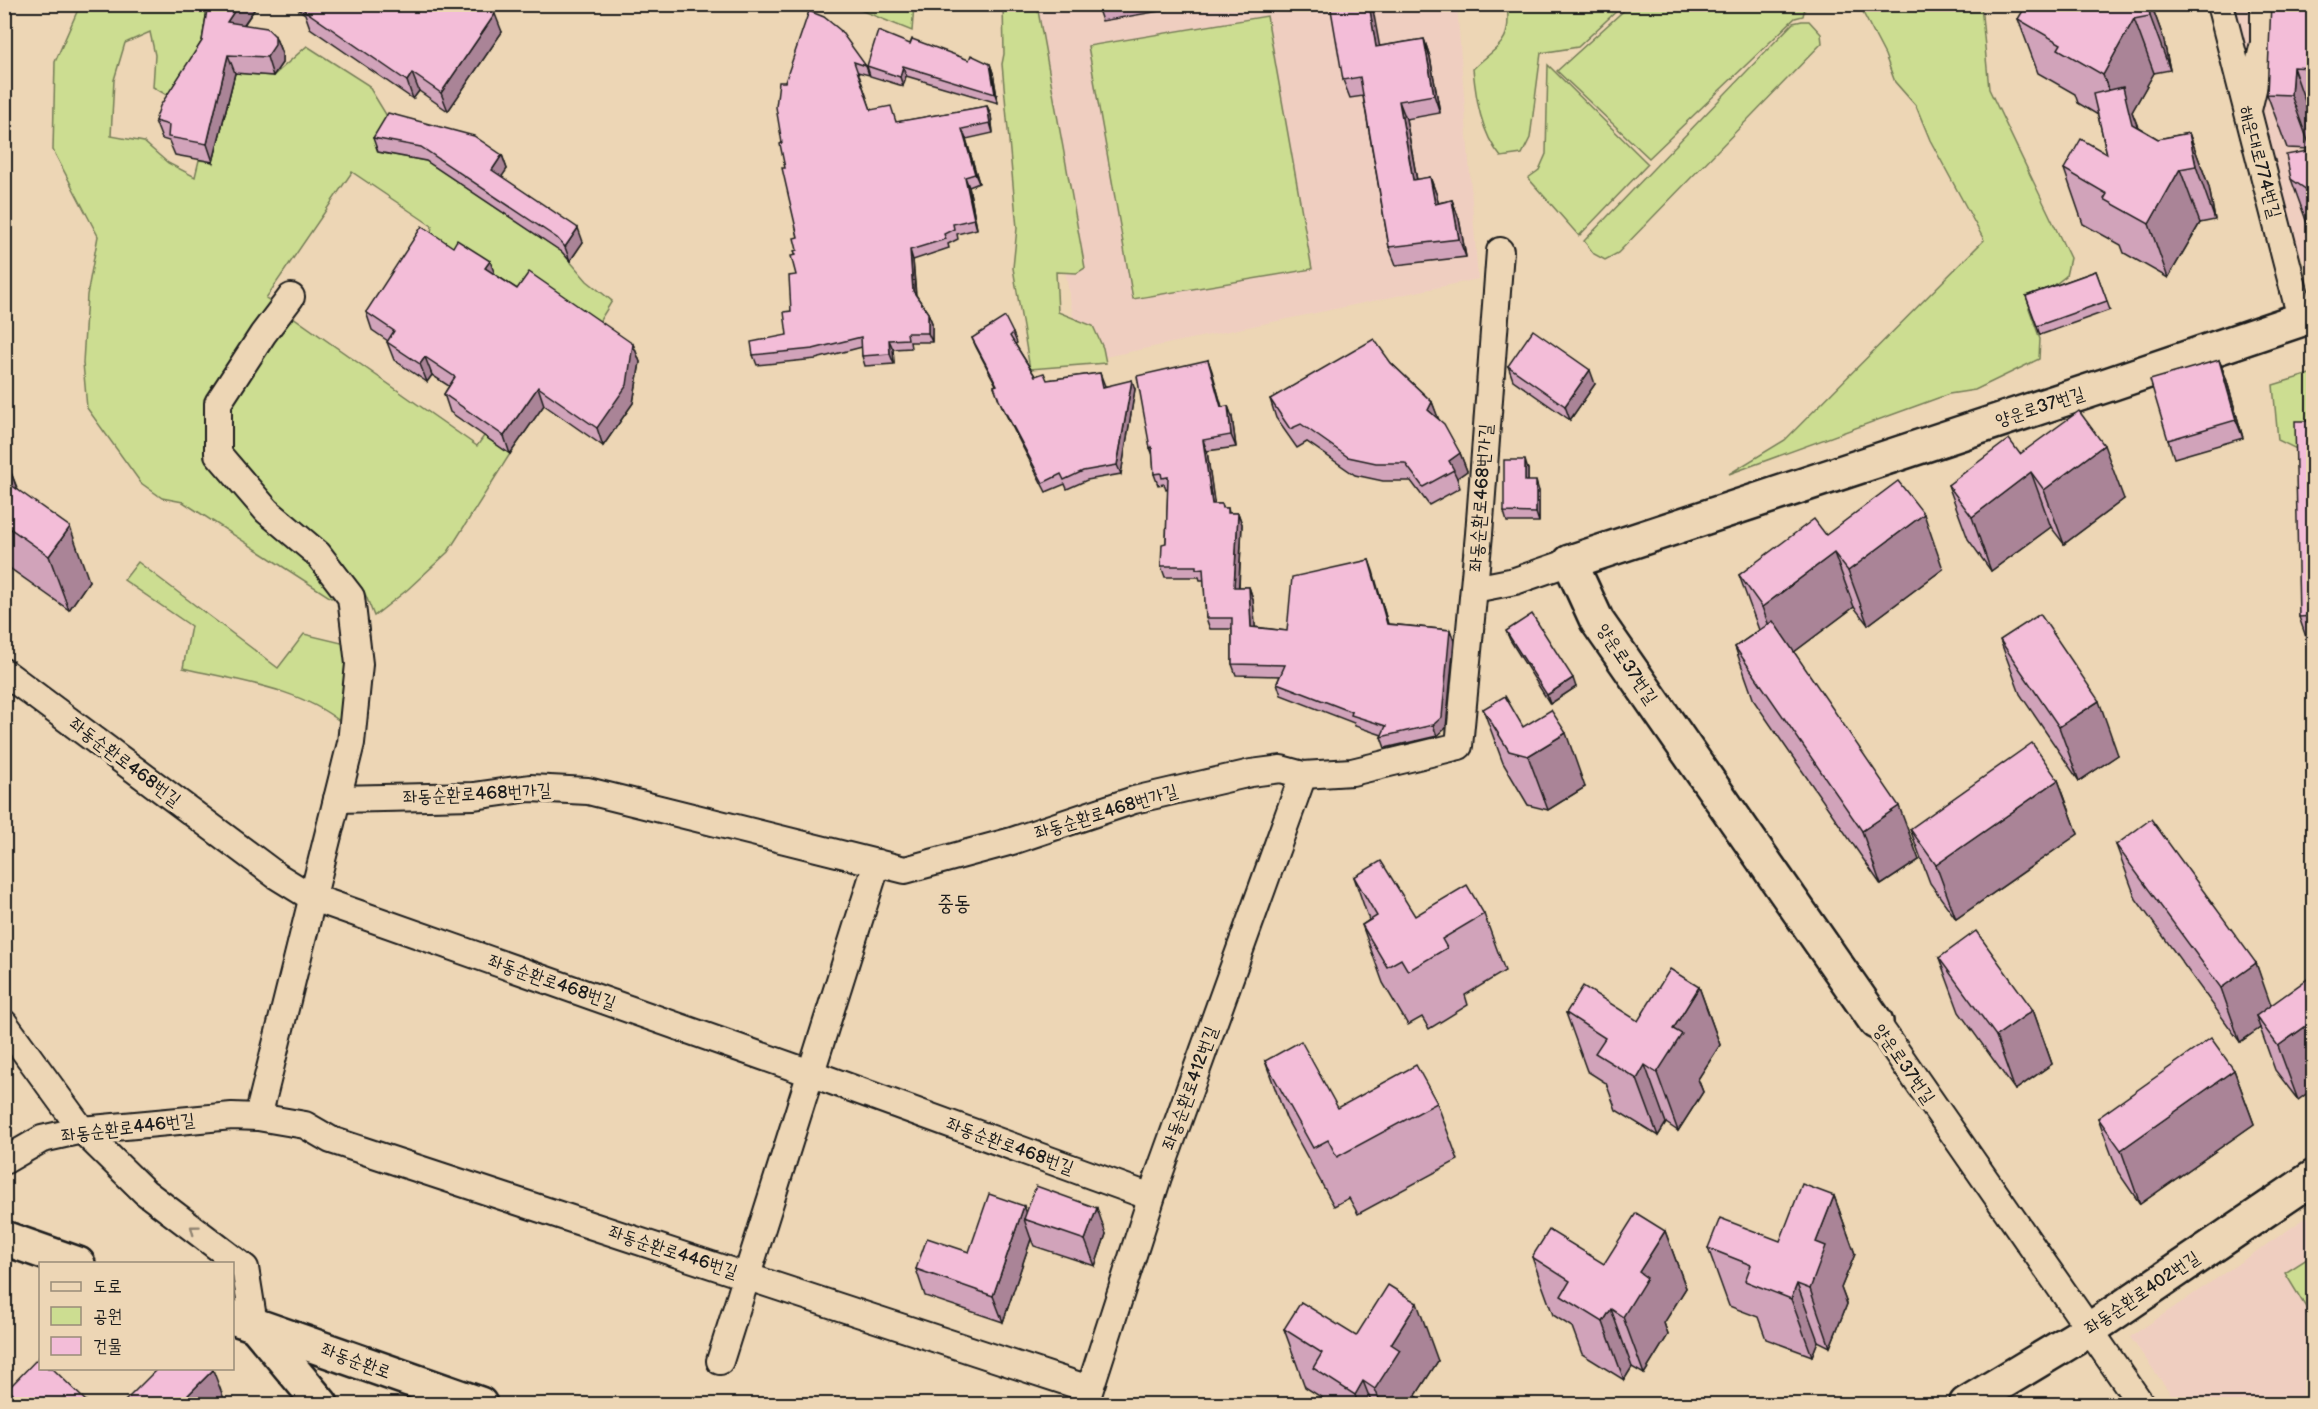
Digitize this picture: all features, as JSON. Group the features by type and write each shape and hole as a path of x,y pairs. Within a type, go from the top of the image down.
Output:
{"street":[{"name":"해운대로774번길","path":"2220,4 2248,114 2307,316"},
{"path":"2248,114 2264,43 2264,4"},
{"name":"좌동순환로468번가길","path":"337,800 474,796 530,788 588,791 905,870 1012,841 1134,800 1251,773 1281,769 1303,775 1352,772 1460,746 1500,251"},
{"path":"258,1117 351,743 359,664 351,597 318,554 267,511 219,454 218,403 263,334 291,297"},
{"name":"양운로37번길","path":"2141,1404 1597,621 1570,562 2102,387 2307,316"},
{"path":"1474,589 1515,581 1570,562"},
{"name":"좌동순환로468번길","path":"4,672 277,876 311,897 810,1073 1151,1197"},
{"name":"좌동순환로412번길","path":"1087,1396 1151,1197 1303,775"},
{"path":"720,1361 877,863"},
{"path":"4,1023 82,1130 145,1192 245,1268 243,1320 321,1404"},
{"name":"좌동순환로446번길","path":"4,1161 42,1139 82,1130 232,1116 258,1117 305,1125 331,1140 746,1276 1087,1396"},
{"name":"좌동순환로402번길","path":"1966,1404 2089,1330 2313,1177"},
{"path":"4,1238 75,1262"},
{"name":"좌동순환로","path":"243,1320 480,1404"}],"shaded area":[{"path":"1019,5 1457,5 1478,279 1081,362"},
{"path":"2235,5 2313,5 2313,279 2300,252 2277,188"},
{"path":"2313,1213 2313,1404 2178,1404 2130,1337"}],"green space":[{"path":"1715,4 1802,4 1805,8 1803,16 1795,18 1649,158 1557,71 1630,5 1681,5 1684,8 1712,7"},
{"path":"80,5 218,5 180,103 153,87 155,55 150,32 125,43 114,80 111,136 144,142 168,163 195,177 199,160 213,162 235,73 273,76 307,46 368,85 393,126 378,152 426,161 562,252 587,281 612,301 594,330 526,303 429,245 432,226 352,172 266,298 477,446 484,436 510,454 448,552 407,590 374,616 364,591 331,598 183,502 162,498 141,483 87,408 83,363 87,295 98,236 53,150 55,62"},
{"path":"848,5 914,5 912,31"},
{"path":"1003,5 1037,5 1085,268 1077,273 1056,272 1058,312 1093,326 1103,348 1106,363 1030,369 1013,268 1017,228 1002,64 1004,54"},
{"path":"1507,5 1623,5 1578,47 1541,53 1530,138 1522,154 1501,157 1484,127 1473,69 1502,42 1507,28"},
{"path":"1859,5 1981,5 1989,89 2070,258 2066,276 2034,301 2029,308 2040,339 2039,359 1975,390 1949,394 1729,474 1785,440 1984,240 1930,140 1916,106 1895,82 1885,55"},
{"path":"1267,16 1312,269 1133,299 1088,46"},
{"path":"1809,21 1821,34 1822,43 1618,253 1605,260 1594,254 1584,241 1793,23"},
{"path":"1548,65 1648,164 1579,236 1528,178 1539,170 1546,154"},
{"path":"2313,373 2313,457 2278,440 2273,385"},
{"path":"138,562 278,668 304,634 346,644 342,723 325,711 287,693 183,668 191,626 124,580"},
{"path":"2313,1255 2313,1319 2285,1273"}],"building":[{"path":"208,4 239,4 227,22 267,28 275,36 275,45 267,57 228,55 207,144 168,137 169,125 155,121 160,106 202,41"},
{"path":"307,4 482,4 495,14 441,93 412,73 407,81 304,10"},
{"path":"1330,4 1369,4 1376,47 1424,39 1434,95 1399,101 1413,180 1430,177 1435,204 1452,200 1459,239 1389,247 1360,77 1343,80"},
{"path":"2027,4 2148,4 2150,16 2134,19 2103,75 2058,49 2061,44 2018,19"},
{"path":"2271,4 2313,4 2313,68 2293,67 2291,95 2267,94"},
{"path":"809,11 824,17 840,30 866,66 854,62 871,110 891,106 896,122 987,106 990,123 962,129 975,174 965,177 974,219 953,224 954,229 944,234 946,239 910,250 913,291 928,313 928,333 907,333 908,339 889,340 890,354 862,356 861,337 813,349 753,355 751,342 787,335 784,312 791,311 789,276 796,275 791,256 796,255 794,238 798,237 782,168 785,168 776,107 779,82 785,82"},
{"path":"878,31 910,44 912,39 969,60 971,55 990,64 995,94 903,66 900,77 867,66"},
{"path":"2123,87 2132,124 2158,139 2189,133 2196,166 2180,169 2149,224 2104,199 2107,194 2064,169 2081,139 2107,154 2093,94"},
{"path":"388,113 474,136 502,155 492,170 578,228 565,247 557,238 421,147 373,138"},
{"path":"2313,150 2313,194 2291,179 2286,155"},
{"path":"422,226 453,247 457,240 490,261 485,268 517,289 529,272 633,344 627,385 597,428 538,387 504,436 444,394 455,377 425,357 420,364 387,342 394,331 366,312"},
{"path":"2096,271 2107,301 2037,326 2026,296"},
{"path":"1005,317 1013,333 1010,336 1035,376 1044,373 1047,380 1100,373 1103,387 1132,380 1117,465 1083,471 1064,480 1061,474 1043,483 999,400 994,386 997,385 972,338"},
{"path":"1533,330 1590,370 1565,406 1508,366"},
{"path":"1374,339 1391,363 1432,402 1428,410 1444,424 1460,453 1449,461 1454,470 1423,487 1405,463 1376,463 1348,457 1301,424 1290,429 1270,399"},
{"path":"1208,360 1221,407 1228,406 1231,435 1203,440 1212,504 1222,504 1223,508 1228,508 1228,513 1238,513 1234,587 1249,587 1251,627 1287,631 1292,577 1369,560 1387,624 1450,630 1442,717 1433,725 1381,737 1386,726 1351,715 1352,712 1277,683 1285,665 1232,664 1232,618 1206,618 1203,568 1161,566 1162,544 1166,543 1168,477 1162,478 1161,473 1154,474 1152,447 1150,448 1137,376"},
{"path":"2219,360 2236,420 2168,440 2150,380"},
{"path":"2079,411 2104,445 2044,490 2031,472 1972,517 1948,485 2009,439 2020,454"},
{"path":"2295,421 2313,421 2313,616 2299,617"},
{"path":"1504,460 1525,460 1525,481 1536,481 1536,513 1504,512"},
{"path":"4,465 10,470 4,478"},
{"path":"4,480 70,527 49,556 4,524"},
{"path":"1898,481 1924,514 1848,571 1834,553 1762,607 1739,575 1814,519 1826,535"},
{"path":"1532,614 1573,678 1547,695 1506,631"},
{"path":"2040,614 2099,701 2059,727 2000,640"},
{"path":"1773,621 1899,806 1862,831 1735,647"},
{"path":"2313,673 2313,702 2307,674"},
{"path":"1505,696 1523,727 1551,710 1566,733 1528,756 1509,751 1483,709"},
{"path":"2032,743 2058,780 1936,865 1910,829"},
{"path":"2151,819 2256,963 2221,988 2116,845"},
{"path":"1381,861 1415,916 1467,885 1484,914 1442,939 1447,948 1408,971 1401,959 1387,967 1362,925 1377,916 1354,877"},
{"path":"1976,931 2033,1010 1996,1036 1939,958"},
{"path":"1670,969 1699,987 1673,1029 1682,1034 1657,1073 1645,1065 1637,1079 1595,1053 1605,1038 1566,1013 1583,986 1638,1021"},
{"path":"2313,975 2313,1021 2278,1046 2256,1016"},
{"path":"2211,1038 2234,1070 2121,1150 2098,1118"},
{"path":"1301,1041 1338,1108 1416,1065 1437,1103 1337,1157 1328,1140 1313,1148 1265,1061"},
{"path":"1802,1184 1834,1196 1816,1242 1826,1246 1810,1289 1797,1284 1791,1299 1745,1281 1751,1265 1708,1248 1720,1218 1780,1241"},
{"path":"1036,1186 1097,1208 1085,1240 1024,1219"},
{"path":"989,1194 1024,1206 993,1296 916,1269 927,1238 969,1252"},
{"path":"1636,1213 1665,1231 1639,1272 1647,1278 1623,1317 1611,1309 1603,1322 1561,1296 1570,1281 1532,1257 1549,1230 1604,1264"},
{"path":"1388,1285 1417,1303 1391,1344 1400,1350 1375,1389 1363,1381 1355,1395 1313,1368 1322,1353 1284,1329 1301,1302 1356,1336"},
{"path":"39,1357 39,1370 54,1370 89,1404 23,1404 8,1389"},
{"path":"156,1370 213,1370 179,1404 122,1404"}],"district":[{"name":"중동","path":"954,903"}]}
